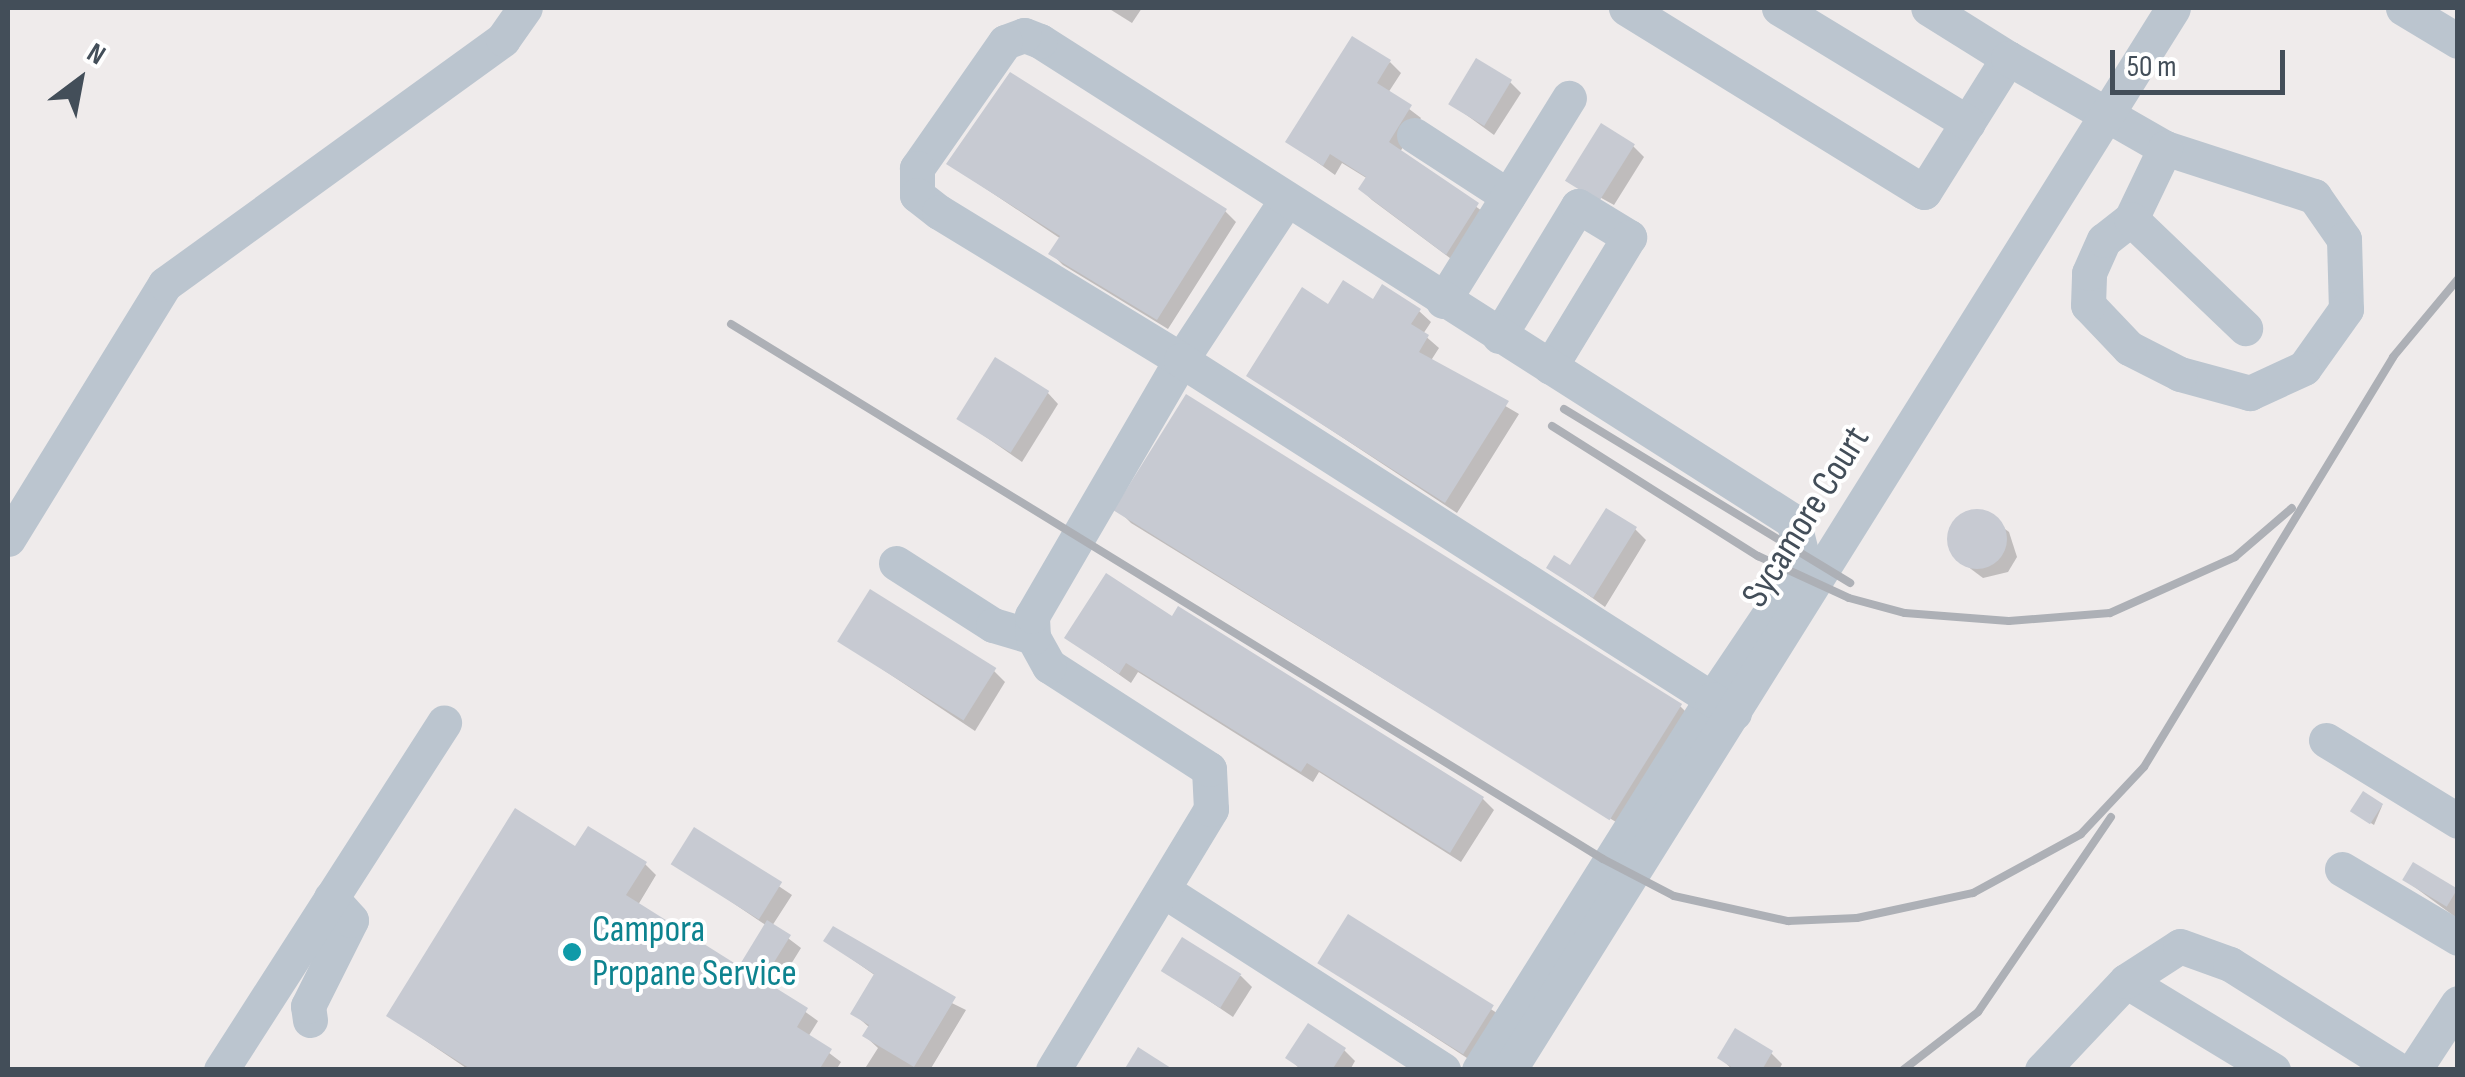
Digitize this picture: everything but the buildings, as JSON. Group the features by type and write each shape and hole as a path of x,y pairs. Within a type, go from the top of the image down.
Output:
{"street":[{"path":"8,539 166,284 503,39 525,8"},
{"path":"1626,8 1924,192 2008,58"},
{"path":"1779,8 1968,123"},
{"path":"1928,8 2164,148 2314,196 2344,239 2346,309 2304,368 2250,393 2180,374 2129,348 2088,305 2089,273 2104,240 2131,219 2164,148"},
{"name":"Sycamore Court","path":"1509,1070 1723,706 2172,8"},
{"path":"2402,8 2458,41"},
{"path":"1479,1070 1723,706 1802,556 1793,521 1024,35 1005,42 917,168 917,195 1723,706"},
{"path":"1443,301 1570,98"},
{"path":"1414,135 1508,196"},
{"path":"1054,1070 1211,809 1210,769 1049,666 1033,637 1032,616 1181,360 1284,202"},
{"path":"1499,336 1578,206 1629,238 1550,367"},
{"path":"2131,219 2245,328"},
{"path":"896,563 992,626 1033,637"},
{"path":"221,1070 444,722"},
{"path":"2326,740 2458,821"},
{"path":"2342,868 2458,938"},
{"path":"1164,890 1443,1070"},
{"path":"310,1020 308,1006 351,920 331,898"},
{"path":"2042,1070 2126,981 2180,946 2230,964 2398,1070"},
{"path":"2126,981 2273,1070"},
{"path":"2435,1058 2458,1003"}],"railway":[{"path":"731,324 1603,859 1674,896 1788,921 1857,918 1973,893 2081,834 2144,767 2393,357 2458,279"},
{"path":"1564,409 1850,583"},
{"path":"1552,426 1758,556 1849,598 1905,613 2009,621 2110,613 2235,557 2292,508"},
{"path":"1903,1070 1978,1012 2111,817"}],"place":[{"name":"Campora Propane Service","path":"572,952"}]}
